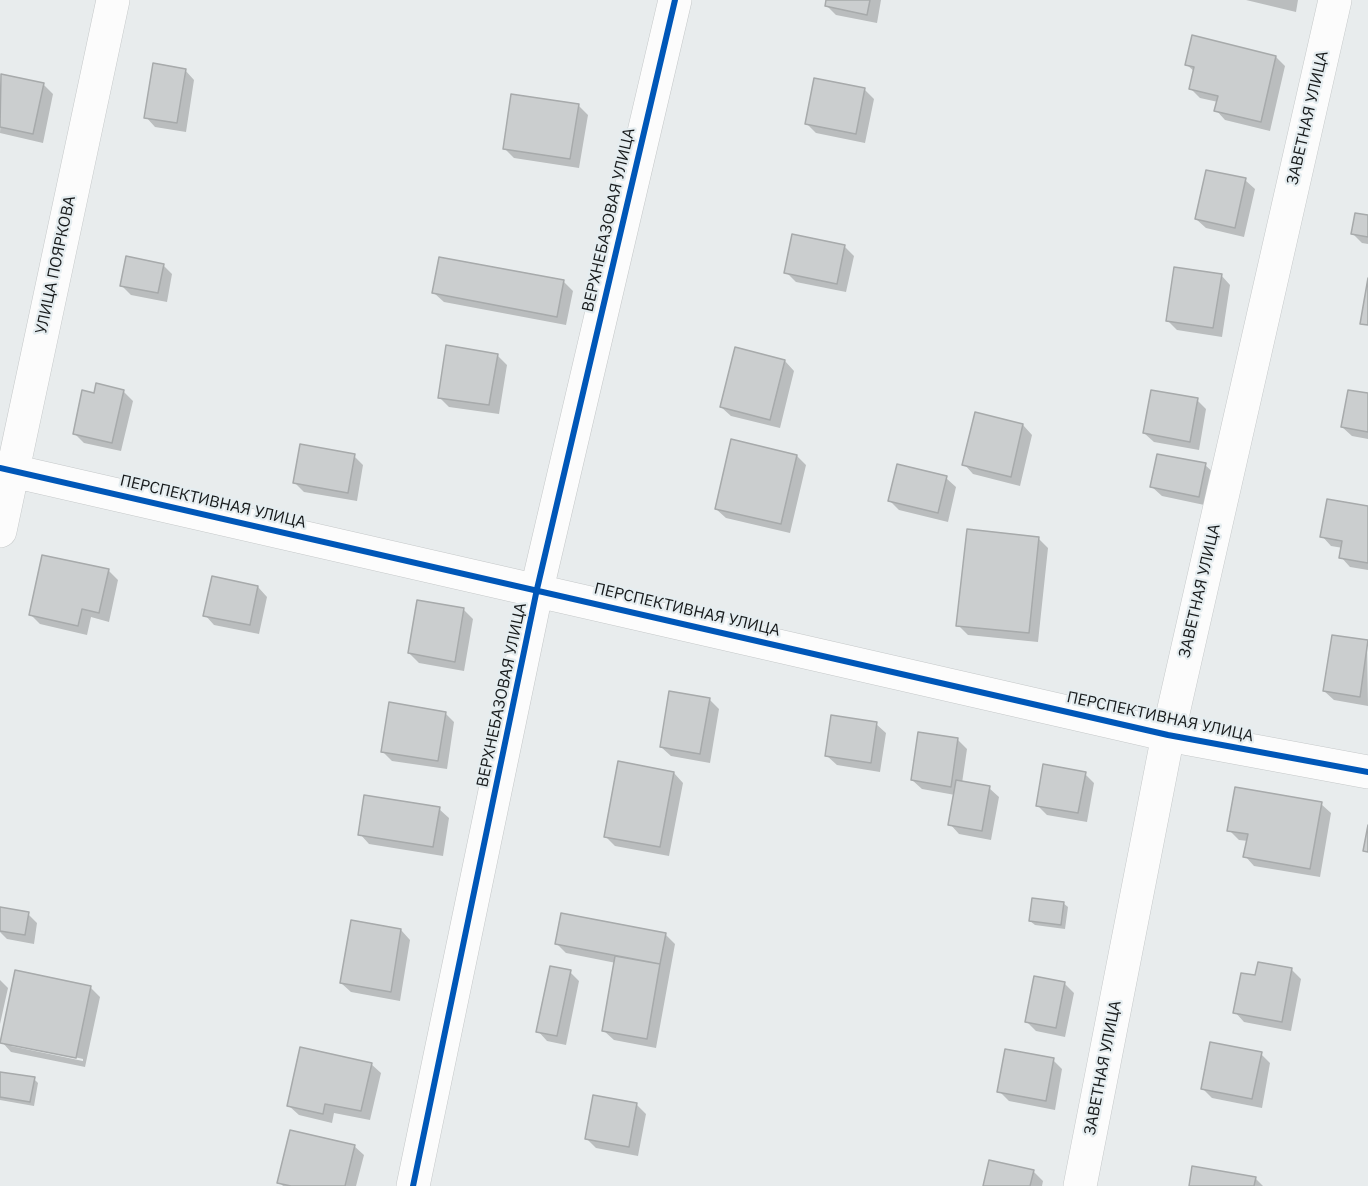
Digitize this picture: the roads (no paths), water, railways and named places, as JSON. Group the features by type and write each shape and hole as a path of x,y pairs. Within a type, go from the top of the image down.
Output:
{"street":[{"name":"УЛИЦА ПОЯРКОВА","path":"0,531 7,469 113,0"},
{"name":"ВЕРХНЕБАЗОВАЯ УЛИЦА","path":"413,1186 537,589 675,0"},
{"name":"ЗАВЕТНАЯ УЛИЦА","path":"1080,1186 1168,735 1335,0"},
{"name":"ПЕРСПЕКТИВНАЯ УЛИЦА","path":"7,469 1168,735 1368,772"}]}
